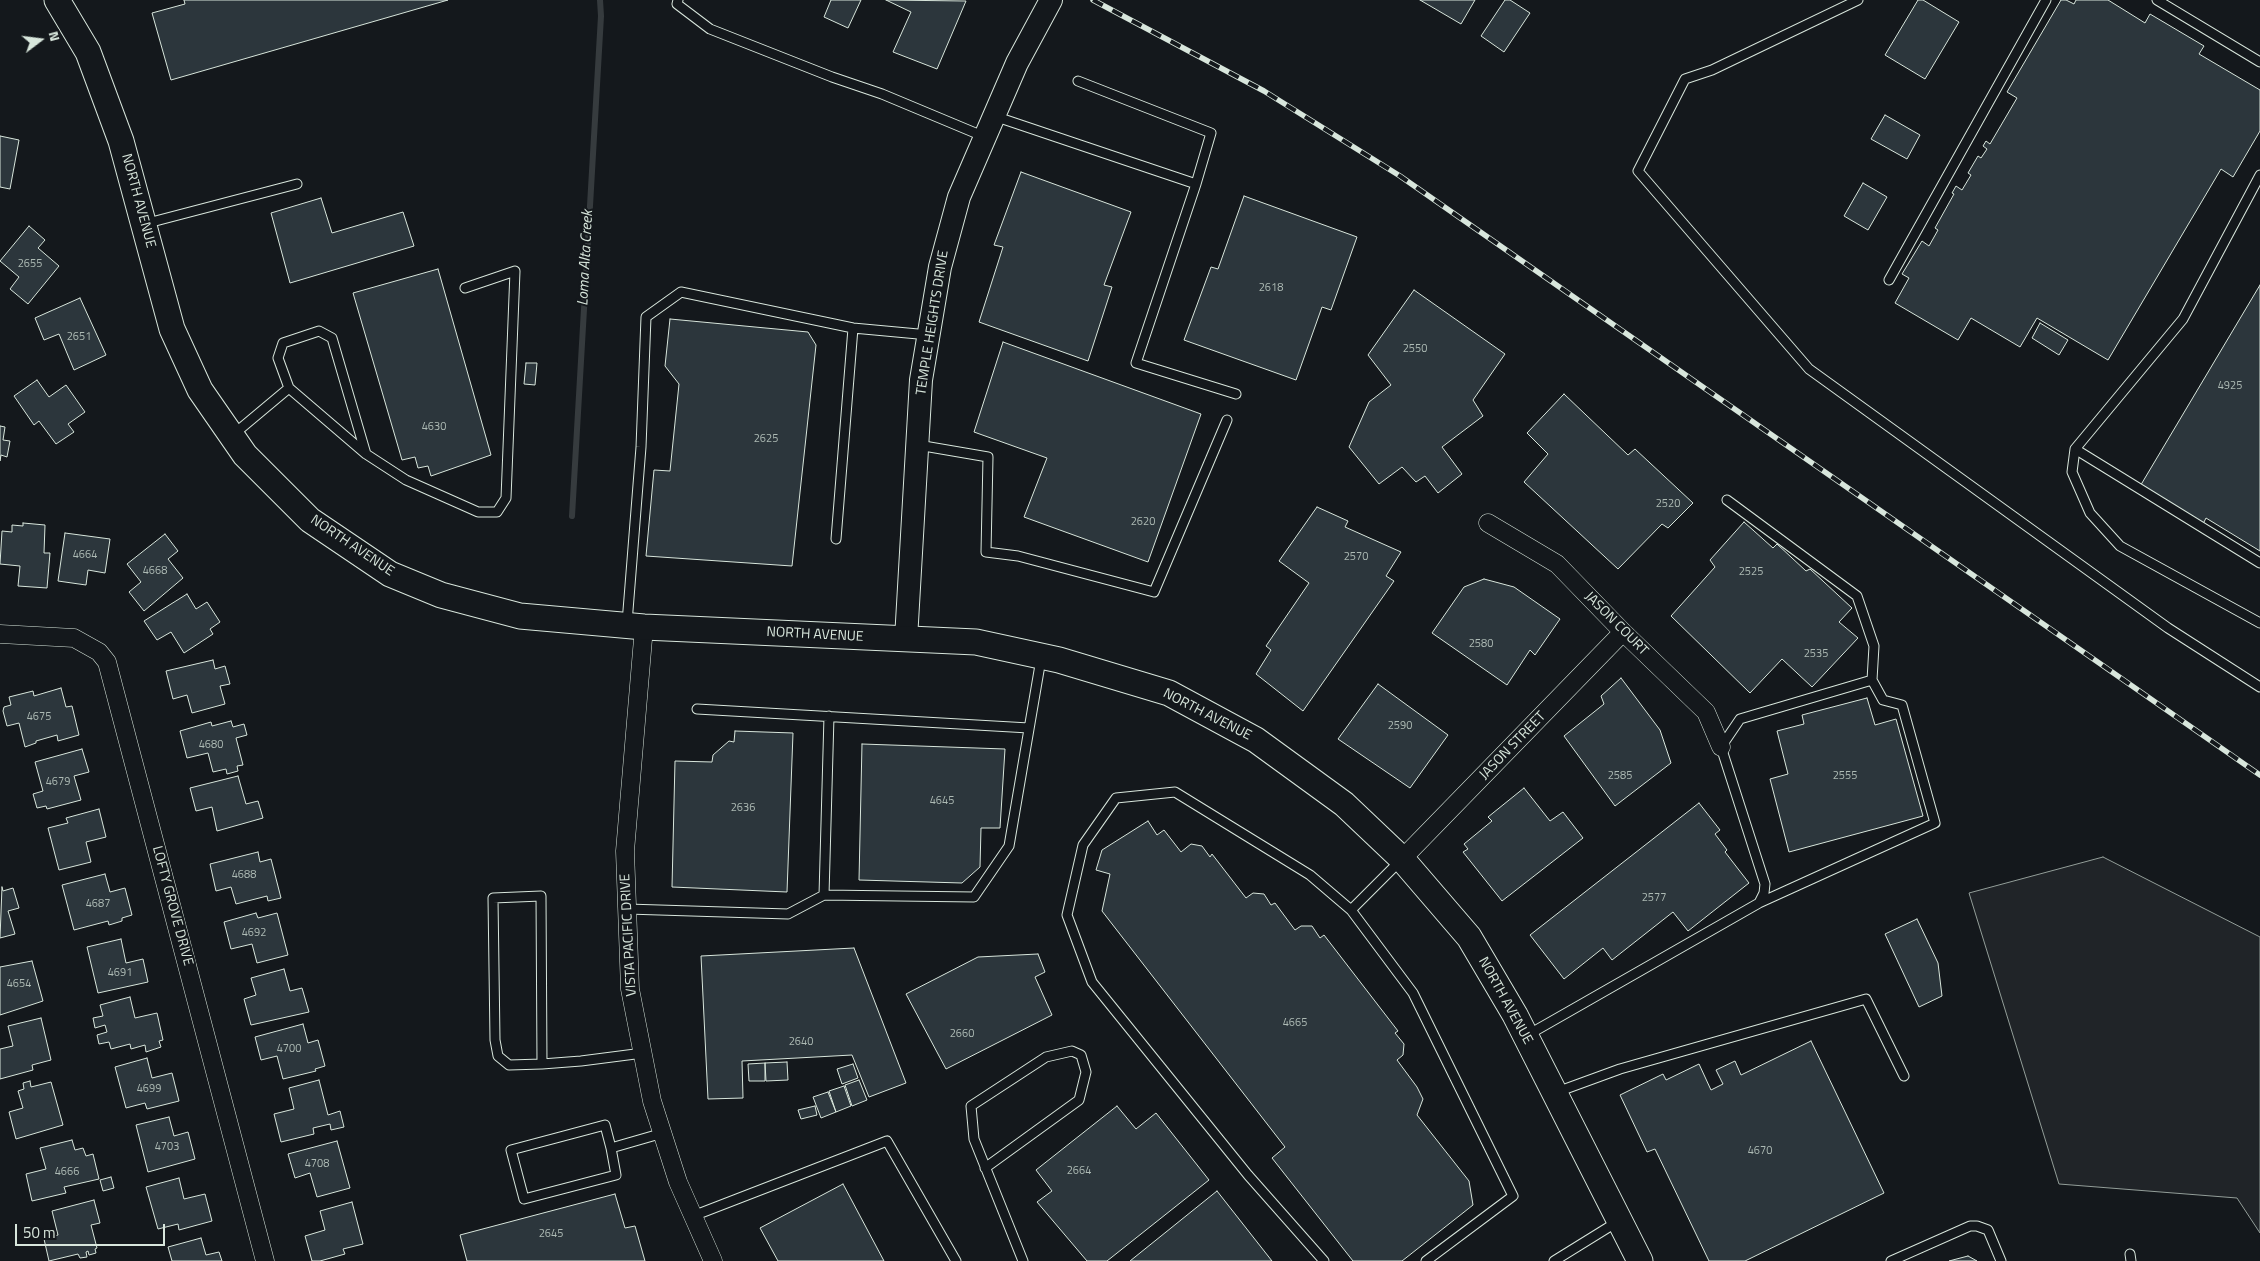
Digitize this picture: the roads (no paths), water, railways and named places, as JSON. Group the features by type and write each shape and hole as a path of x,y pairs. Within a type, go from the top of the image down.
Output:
{"main road":[{"name":"NORTH AVENUE","path":"60,1 92,61 121,141 172,329 200,390 245,455 310,520 390,574 441,595 520,616 635,626 976,642 1042,656 1169,693 1256,740 1344,804 1402,859 1469,937 1526,1036 1640,1261"}],"street":[{"name":"TEMPLE HEIGHTS DRIVE","path":"906,639 921,380 940,267 959,197 1017,62 1051,0"},
{"name":"JASON COURT","path":"1488,523 1557,564 1623,632 1706,712 1721,747"},
{"name":"VISTA PACIFIC DRIVE","path":"635,626 625,851 630,989 652,1101 678,1182 713,1261"},
{"name":"JASON STREET","path":"1402,859 1623,632"},
{"name":"LOFTY GROVE DRIVE","path":"0,634 74,638 99,652 107,662 265,1261"}],"lane":[{"path":"678,0 677,4 710,29 832,77 882,94 985,137"},
{"path":"1858,0 1712,70 1685,79 1638,171 1809,369 2168,628 2260,687"},
{"path":"1889,280 2046,0"},
{"path":"2157,0 2260,62"},
{"path":"1078,81 1211,133 1196,184 1136,363 1236,394"},
{"path":"994,116 1196,184"},
{"path":"2260,175 2183,320 2075,449 2072,472 2090,513 2120,546 2260,624"},
{"path":"144,224 297,184"},
{"path":"366,454 332,338 320,331 283,343 278,358 289,388 366,454 406,480 478,512 497,512 506,498 515,271 465,288"},
{"path":"635,626 646,317 680,292 853,328 928,335"},
{"path":"836,539 853,328"},
{"path":"232,436 289,388"},
{"path":"918,445 988,457 986,552 1018,556 1154,592 1227,420"},
{"path":"2075,449 2260,563"},
{"path":"1526,1036 1759,903 1935,823 1902,705 1883,700 1872,680 1874,646 1857,596 1727,500"},
{"path":"627,909 788,914 824,895 974,897 1009,846 1042,656"},
{"path":"1759,903 1765,884 1721,747 1740,719 1872,680"},
{"path":"697,709 1029,728"},
{"path":"824,895 829,716"},
{"path":"1324,1261 1248,1175 1092,982 1067,915 1083,845 1116,798 1174,792 1310,874 1351,910 1413,993 1512,1196 1426,1261"},
{"path":"1351,910 1402,859"},
{"path":"542,1064 540,896 493,898 495,1040 498,1056 509,1065 542,1064 643,1053"},
{"path":"1555,1093 1620,1069 1866,999 1904,1076"},
{"path":"986,1168 1079,1100 1086,1072 1081,1055 1072,1050 1046,1057 971,1106 974,1139 1023,1261"},
{"path":"605,1125 611,1148 616,1175 524,1199 512,1150 605,1125"},
{"path":"611,1148 663,1134"},
{"path":"693,1216 888,1141 956,1261"},
{"path":"1554,1261 1620,1221"},
{"path":"1891,1261 1970,1226 1978,1226 1988,1230 2001,1261"}],"waterway":[{"name":"Loma Alta Creek","path":"572,516 601,16 600,0"}],"railway":[{"path":"1093,0 1264,91 1400,176 2260,775"}]}
